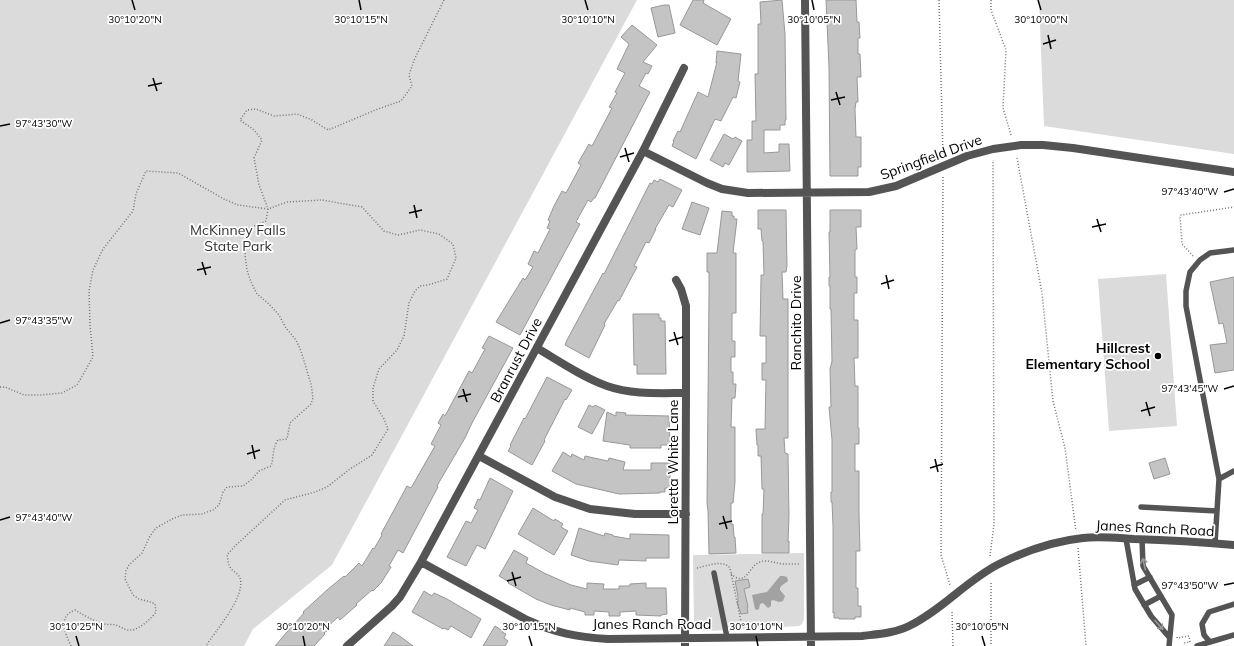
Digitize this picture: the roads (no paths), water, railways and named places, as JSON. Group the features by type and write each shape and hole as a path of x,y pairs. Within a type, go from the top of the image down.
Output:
{"street":[{"name":"Ranchito Drive","path":"805,0 808,192 811,646"},
{"name":"Branrust Drive","path":"347,646 400,597 421,562 643,151 684,68"},
{"name":"Springfield Drive","path":"643,151 707,183 722,189 748,193 869,192 908,181 967,156 993,149 1021,145 1044,145 1073,148 1234,172"},
{"name":"Loretta White Lane","path":"676,280 681,289 686,306 685,646"},
{"path":"537,348 594,380 608,386 640,393 686,393"},
{"path":"479,456 555,497 590,509 635,514 686,514"},
{"name":"Janes Ranch Road","path":"421,562 544,628 590,638 862,636 895,631 908,626 931,613 978,576 998,564 1051,544 1077,539 1111,537 1234,545"}],"lane":[{"path":"1215,543 1219,479 1186,306 1186,291 1190,272 1198,262 1210,253 1234,250"},
{"path":"1219,479 1234,471"},
{"path":"1141,507 1217,511"},
{"path":"1126,539 1135,590 1151,616 1169,637"},
{"path":"1142,539 1143,566 1172,615 1169,646"},
{"path":"714,572 727,637"},
{"path":"1134,585 1150,577"},
{"path":"1144,605 1161,596"},
{"path":"1210,642 1204,635 1202,624 1209,612 1234,604"},
{"path":"1197,646 1234,635"}],"place":[{"name":"Hillcrest Elementary School","path":"1158,356"}],"park label":[{"name":"McKinney Falls State Park","path":"238,238"}]}
